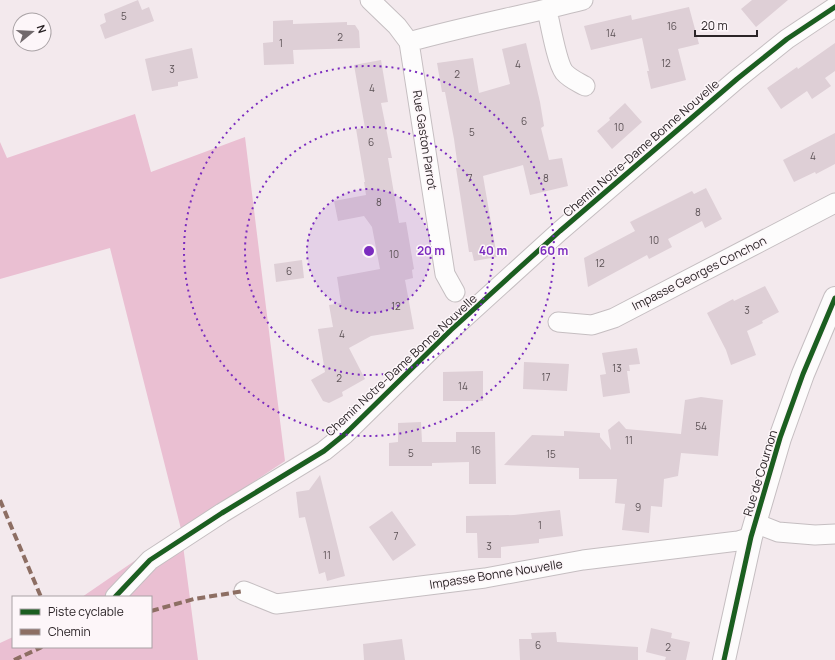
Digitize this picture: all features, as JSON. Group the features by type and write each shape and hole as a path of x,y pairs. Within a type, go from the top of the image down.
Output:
{"street":[{"name":"Rue Gaston Parrot","path":"370,0 397,26 409,42 445,274 455,292"},
{"path":"409,42 437,34 547,10 583,0"},
{"name":"Chemin Notre-Dame Bonne Nouvelle","path":"116,596 150,560 222,513 324,451 345,434 451,330 560,231 737,79 787,40 835,7"},
{"path":"547,10 556,49 564,72 574,81 585,86"},
{"name":"Impasse Georges Conchon","path":"558,322 592,325 614,318 835,203"},
{"name":"Rue de Cournon","path":"724,660 753,530 780,438 835,298"},
{"path":"753,530 815,535 835,534"},
{"name":"Impasse Bonne Nouvelle","path":"244,591 276,604 484,578 582,560 738,541 753,530"}],"shaded area":[{"path":"135,114 151,172 245,137 285,461 181,530 198,660 0,660 0,643 12,637 12,648 152,648 152,596 83,596 181,529 110,248 0,279 0,142 7,158"}],"building":[{"path":"138,0 142,10 149,7 154,21 105,39 100,25 106,22 104,14"},
{"path":"752,0 788,0 756,27 741,9"},
{"path":"689,7 699,44 678,49 686,80 651,89 642,38 591,50 584,26 631,15 632,20"},
{"path":"293,20 293,24 347,22 347,25 355,25 359,31 360,48 293,50 294,64 264,65 263,43 273,42 273,21"},
{"path":"526,43 540,102 544,126 541,128 549,160 562,158 568,186 530,195 523,165 483,176 497,257 474,261 472,252 469,252 456,168 458,168 454,139 445,92 442,92 437,63 473,58 479,93 510,84 502,49"},
{"path":"835,43 835,71 825,78 831,86 812,99 807,91 781,109 767,88 797,67 798,69"},
{"path":"192,48 198,78 178,82 178,86 152,91 145,59"},
{"path":"381,60 388,102 381,103 392,158 388,158 399,223 406,222 414,269 412,270 413,278 405,280 414,329 371,336 349,348 365,379 342,392 343,396 329,403 323,401 311,380 325,372 318,329 333,327 329,305 341,303 337,277 380,269 372,227 364,216 338,221 334,201 366,195 356,129 365,128 354,65"},
{"path":"625,103 642,122 612,149 597,131 610,120 609,118"},
{"path":"835,133 835,164 816,174 815,172 794,182 783,160"},
{"path":"706,188 722,219 705,228 702,221 668,239 672,247 649,259 647,255 588,287 584,258 635,231 630,222 692,191 694,194"},
{"path":"302,260 304,278 276,282 274,264"},
{"path":"765,286 779,312 762,321 763,323 747,331 756,355 731,365 726,350 707,313 733,299 734,301"},
{"path":"637,348 640,364 629,365 630,371 627,371 630,393 603,397 600,375 606,374 602,353"},
{"path":"524,362 569,364 567,391 523,389"},
{"path":"483,371 483,401 443,401 443,372"},
{"path":"701,397 723,400 718,456 681,453 678,476 664,479 662,507 651,506 649,533 622,530 625,504 615,503 617,479 579,479 579,468 504,465 532,435 564,436 564,431 600,433 600,437 611,450 608,430 619,421 626,429 681,434 685,400"},
{"path":"421,422 422,442 456,442 456,432 495,432 496,484 469,484 469,462 432,463 432,466 389,466 389,443 398,442 398,423"},
{"path":"320,475 345,576 327,581 325,572 319,574 305,517 299,518 296,492 309,490"},
{"path":"560,510 563,536 539,539 539,543 501,547 501,558 478,558 477,533 466,533 466,516 514,515"},
{"path":"392,511 416,545 393,561 369,527"},
{"path":"651,628 672,633 671,638 690,642 686,660 665,660 666,657 646,652"},
{"path":"556,632 557,642 638,647 638,660 520,660 519,639 532,639 531,633"},
{"path":"402,639 405,660 364,660 363,644"}],"marked path":[{"path":"0,500 41,596"},
{"path":"152,611 194,599 244,591"},
{"path":"14,660 40,648"}],"cycle path":[{"path":"116,596 150,560 222,513 324,451 345,434 451,330 560,231 737,79 787,39 835,7"},
{"path":"724,660 751,537 780,438 803,374 835,298"}]}
